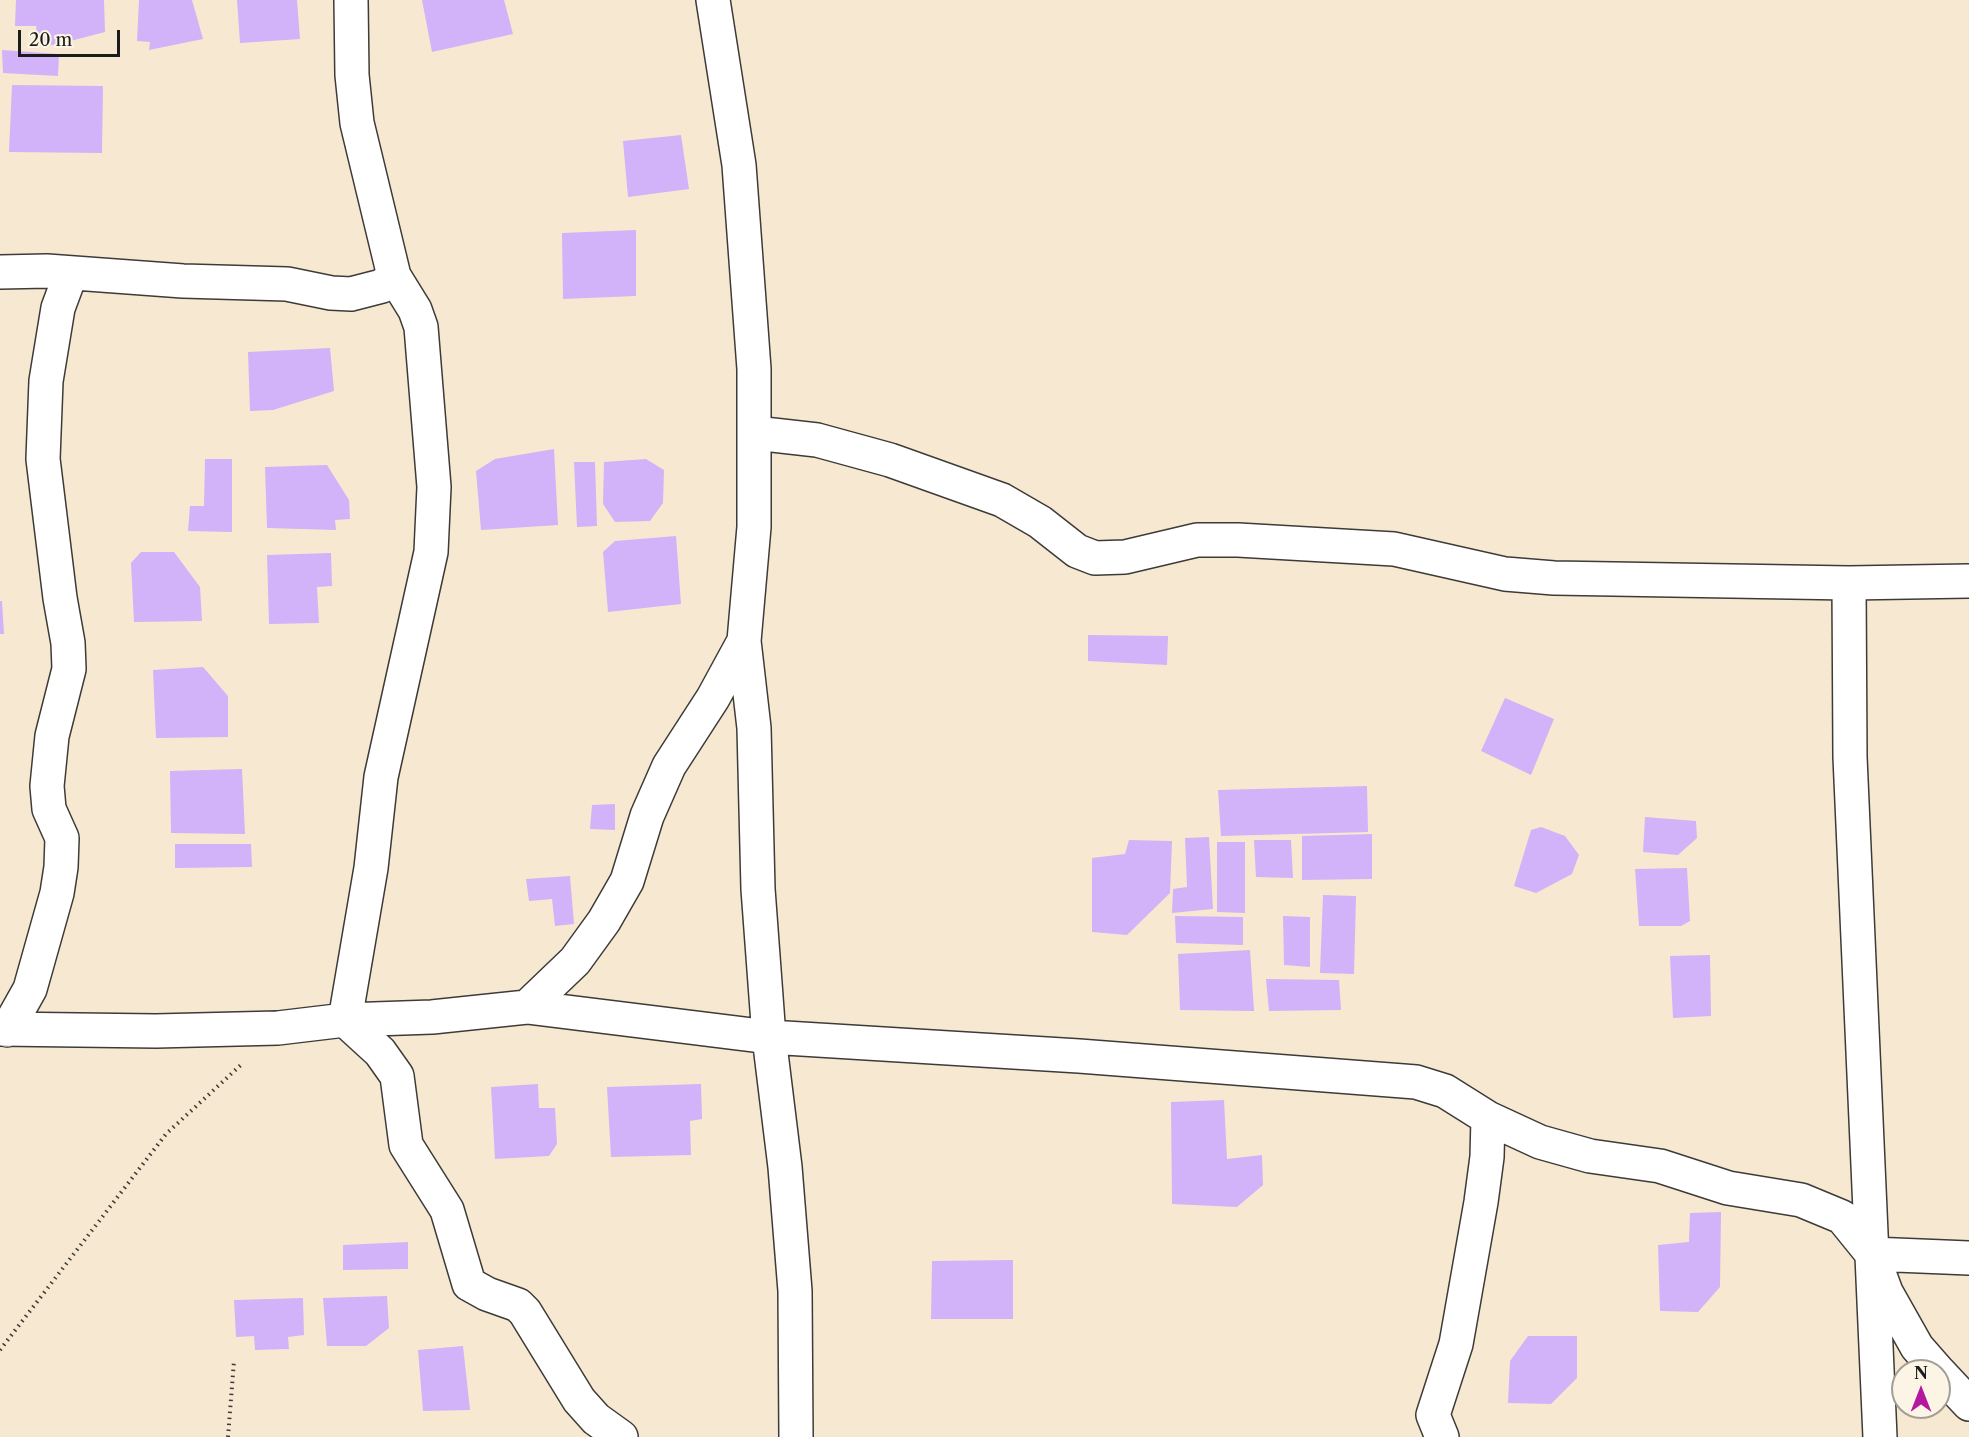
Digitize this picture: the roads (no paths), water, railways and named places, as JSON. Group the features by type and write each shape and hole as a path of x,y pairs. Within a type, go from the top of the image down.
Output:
{"street":[{"path":"345,1020 370,868 381,777 431,552 434,487 421,327 415,310 394,276 357,123 352,75 351,0"},
{"path":"713,0 739,165 754,369 754,527 744,641 754,729 758,889 769,1037 785,1167 795,1291 796,1437"},
{"path":"0,272 70,273 183,281 287,284 331,293 351,294 382,286 394,276"},
{"path":"3,1030 30,988 57,893 62,867 62,838 49,809 47,786 52,736 69,669 68,644 43,459 46,381 58,308 70,273"},
{"path":"755,433 817,440 890,460 1002,500 1040,522 1077,550 1095,558 1125,557 1197,540 1238,540 1394,549 1505,574 1554,578 1849,584 1969,581"},
{"path":"1849,584 1850,757 1880,1437"},
{"path":"527,1007 575,961 604,921 627,881 647,816 669,766 712,698 744,641"},
{"path":"3,1030 156,1031 278,1028 345,1020 432,1017 527,1007 769,1037 1078,1056 1416,1082 1445,1091 1488,1118 1540,1142 1590,1156 1660,1166 1728,1188 1819,1206 1842,1217 1872,1254 1886,1292 1917,1347 1928,1359"},
{"path":"345,1020 380,1052 397,1076 406,1146 447,1210 469,1284 487,1294 518,1305 525,1311 579,1400 596,1419 621,1437"},
{"path":"1442,1437 1433,1415 1456,1344 1481,1202 1487,1157 1488,1118"},
{"path":"1872,1254 1969,1258"},
{"path":"1951,1384 1969,1404"}]}
